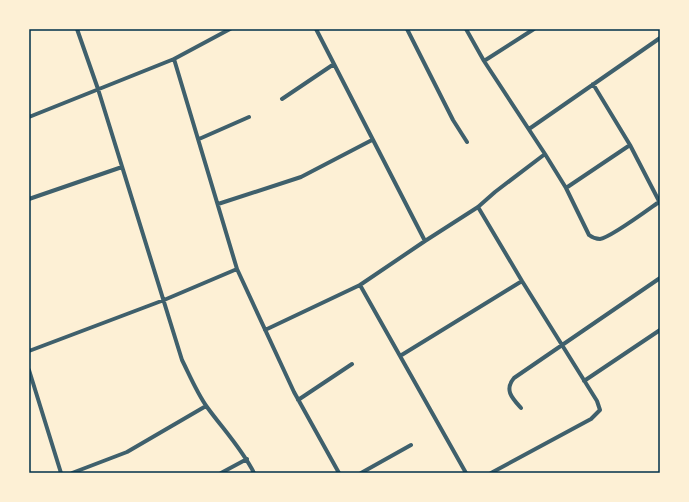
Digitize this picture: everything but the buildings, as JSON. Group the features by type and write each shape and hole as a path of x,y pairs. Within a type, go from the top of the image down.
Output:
{"street":[{"path":"77,29 98,89 182,360 206,406 247,459 254,473"},
{"path":"29,117 174,59 230,29"},
{"path":"316,29 425,241"},
{"path":"407,29 453,120 467,142"},
{"path":"466,29 484,61 566,188 589,234 595,239 602,239 660,203 630,146 593,84"},
{"path":"484,61 534,29"},
{"path":"529,129 660,38"},
{"path":"174,59 237,269 298,400 339,473"},
{"path":"282,99 334,64"},
{"path":"199,139 249,117"},
{"path":"218,204 301,177 372,140"},
{"path":"566,188 630,146"},
{"path":"265,330 360,285 478,207 495,192 545,154"},
{"path":"29,199 122,167"},
{"path":"478,207 597,401 600,410 591,419 491,473"},
{"path":"29,351 164,300 237,269"},
{"path":"521,408 509,391 509,384 514,378 660,278"},
{"path":"400,356 522,281"},
{"path":"360,285 466,473"},
{"path":"584,381 660,330"},
{"path":"298,400 352,364"},
{"path":"29,370 61,473"},
{"path":"72,473 127,452 206,406"},
{"path":"361,473 412,445"},
{"path":"221,473 247,459"}]}
